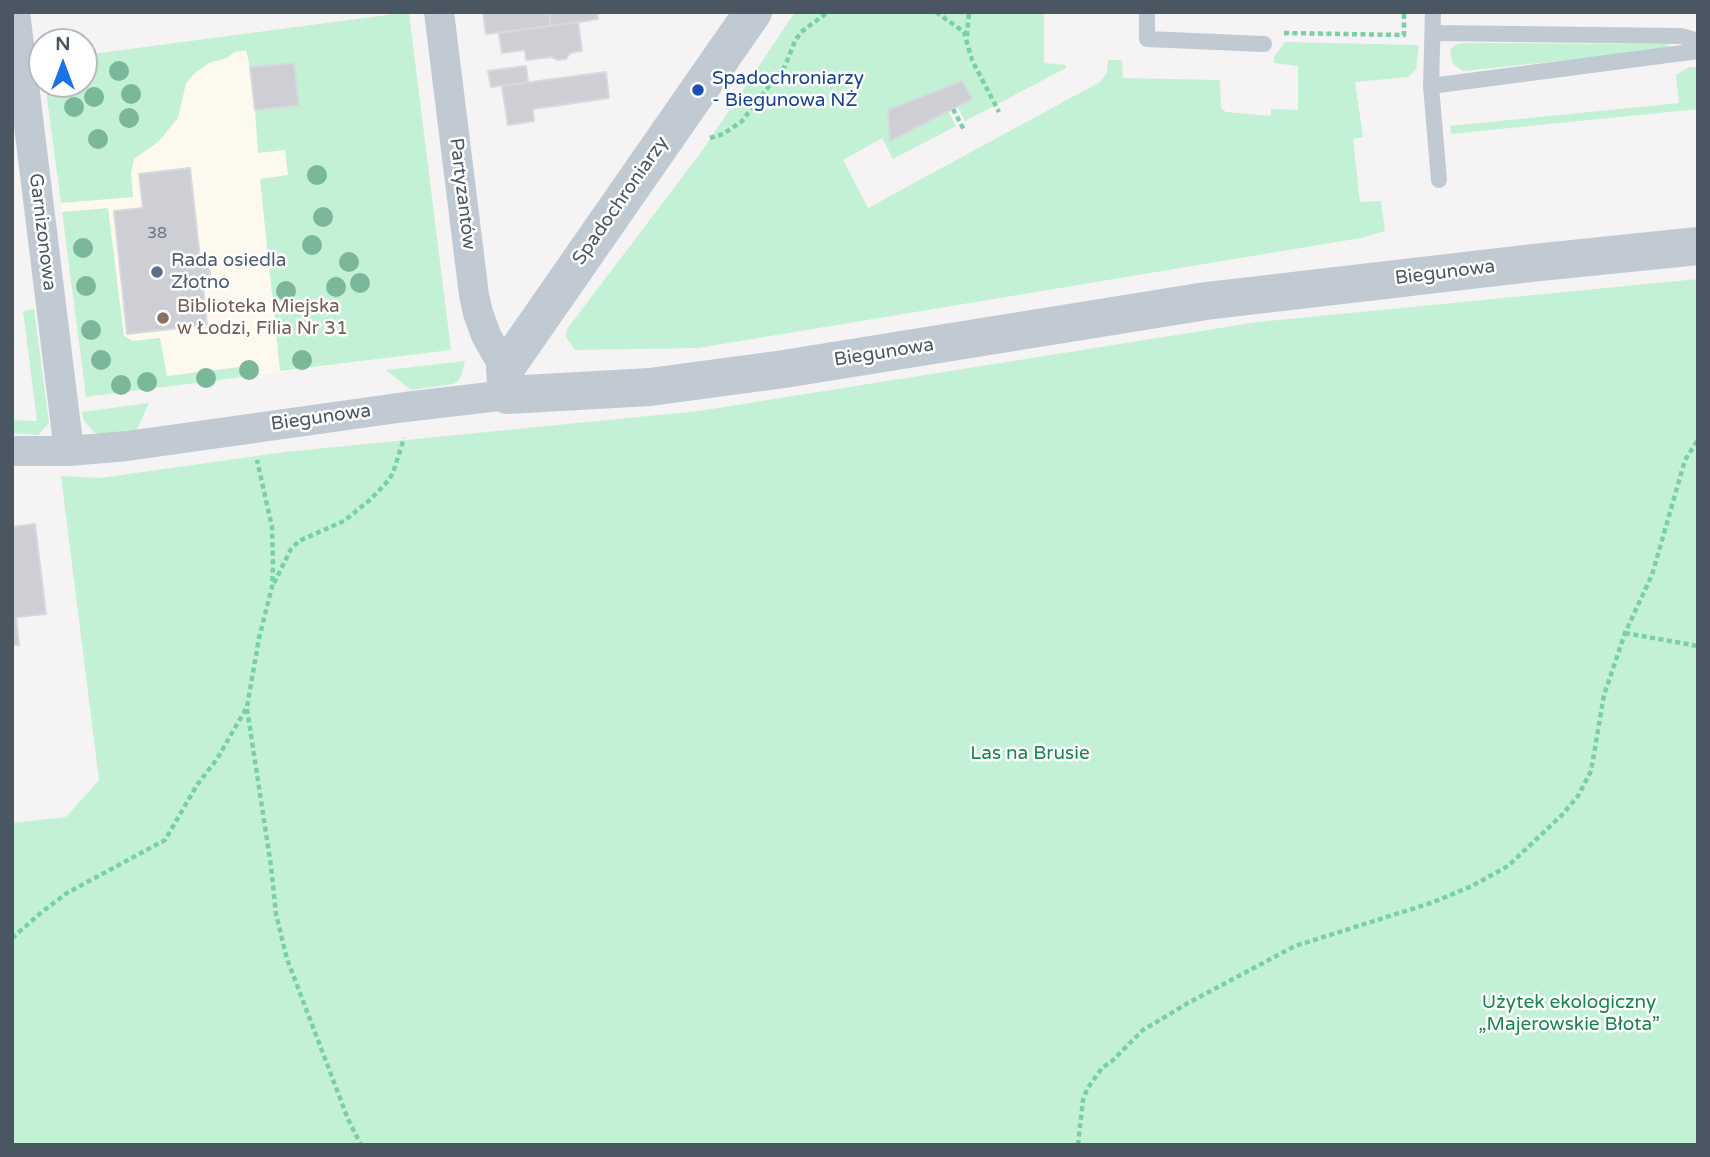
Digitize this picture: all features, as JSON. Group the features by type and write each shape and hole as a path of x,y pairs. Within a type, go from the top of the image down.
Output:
{"street":[{"name":"Garnizonowa","path":"15,12 69,451"},
{"name":"Partyzantów","path":"439,12 474,295 486,335 506,382"},
{"name":"Spadochroniarzy","path":"506,382 753,12"},
{"name":"Biegunowa","path":"12,451 69,451 127,446 405,407 506,382 650,387 784,369 1206,301 1698,246"}],"lane":[{"path":"1147,12 1147,39 1264,44"},
{"path":"1433,12 1431,86 1439,180"},
{"path":"1433,33 1681,36 1698,41"},
{"path":"1431,86 1698,51"}],"path":[{"path":"705,138 723,134 741,122 785,66 801,32 828,12"},
{"path":"936,12 964,32 972,60 999,112"},
{"path":"967,38 969,12"},
{"path":"1264,44 1275,33 1404,35 1404,12"},
{"path":"953,109 964,130"},
{"path":"272,587 294,545 351,516 387,481 397,462 407,427"},
{"path":"249,428 274,543 272,587 259,638 247,707 276,914 287,959 348,1119 361,1145"},
{"path":"1078,1145 1087,1089 1102,1068 1143,1030 1294,946 1431,903 1472,886 1508,866 1562,816 1578,796 1591,771 1604,695 1625,633 1652,575 1685,460 1698,440"},
{"path":"1625,633 1698,646"},
{"path":"12,937 67,893 165,840 247,707"}],"shaded area":[{"path":"409,12 451,350 86,397 47,98 98,98 98,53"}],"green space":[{"path":"409,12 451,350 280,371 260,179 288,175 285,150 258,153 255,110 299,105 294,63 250,67 246,50 209,63 186,83 178,118 158,142 134,159 131,173 133,197 61,203 47,98 98,98 98,53"},
{"path":"795,12 1044,12 1044,63 1066,65 1066,68 965,121 957,106 972,99 962,82 888,110 890,141 948,111 956,126 893,159 882,138 843,160 868,208 1100,82 1107,73 1108,60 1122,60 1123,78 1220,80 1221,108 1226,112 1271,116 1271,109 1298,110 1298,66 1274,63 1274,57 1285,42 1419,45 1416,69 1408,77 1355,82 1363,137 1353,139 1360,202 1381,201 1385,231 1361,238 698,348 575,350 566,337 567,329 702,151"},
{"path":"1667,44 1672,49 1463,71 1453,64 1450,50 1455,45"},
{"path":"1689,67 1698,67 1698,109 1451,134 1450,126 1679,103 1676,75"},
{"path":"108,208 124,336 133,341 160,338 167,376 256,365 258,375 86,397 62,212"},
{"name":"Las na Brusie","path":"1698,279 1698,1145 12,1145 12,823 66,817 99,780 61,476 100,478 285,452 699,411 1258,322"},
{"path":"34,309 49,423 38,435 12,433 12,420 37,421 23,311"},
{"path":"465,361 457,382 411,390 386,370"},
{"path":"149,403 136,432 103,435 95,433 84,421 82,412"}],"building":[{"path":"483,12 549,12 551,26 486,34"},
{"path":"549,12 597,12 598,19 551,26"},
{"path":"578,22 582,51 570,53 566,59 551,57 526,60 525,50 502,53 499,33"},
{"path":"294,63 299,105 255,110 250,67"},
{"path":"526,66 528,82 491,87 488,71"},
{"path":"606,72 609,98 533,109 534,121 508,125 502,86"},
{"path":"962,81 972,99 890,141 888,110"},
{"path":"190,168 200,258 208,258 210,275 202,276 207,325 127,334 114,211 143,208 139,174"},
{"path":"35,524 46,614 16,617 19,645 12,645 12,527"}],"place":[{"name":"Spadochroniarzy - Biegunowa NŻ","path":"698,90"},
{"name":"Rada osiedla Złotno","path":"157,272"},
{"name":"Biblioteka Miejska w Łodzi, Filia Nr 31","path":"163,318"}],"park label":[{"name":"Użytek ekologiczny „Majerowskie Błota”","path":"1569,1014"}]}
